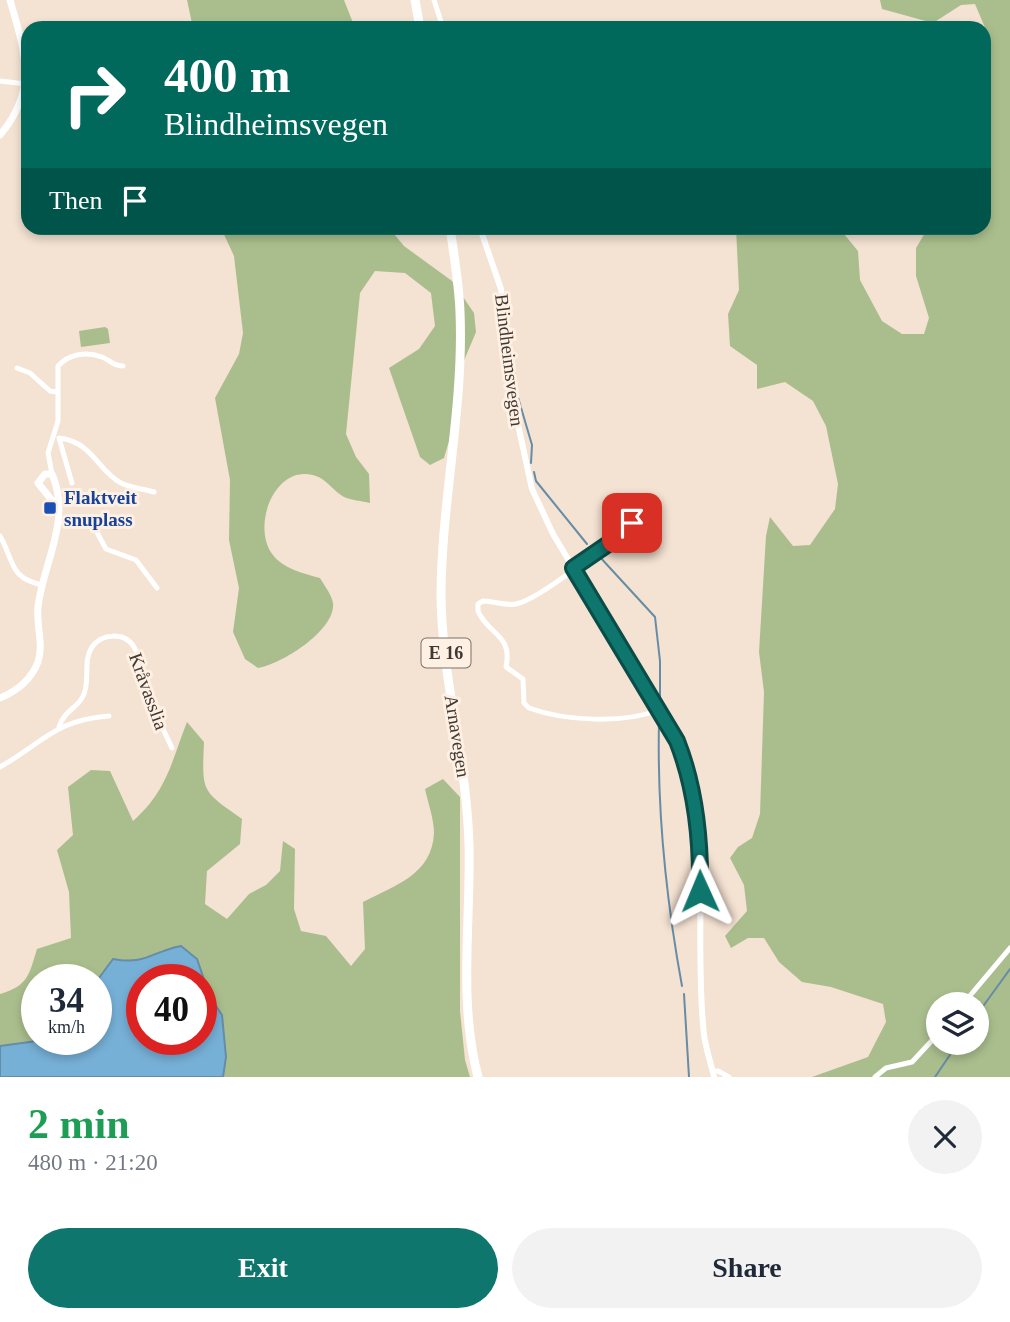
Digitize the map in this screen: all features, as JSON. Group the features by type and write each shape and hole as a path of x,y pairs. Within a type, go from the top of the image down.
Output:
{"highway":[{"path":"415,0 419,21"},
{"name":"Arnavegen","path":"451,235 460,312 441,594 445,650 467,793 468,1008 478,1077"}],"main road":[{"path":"10,0 21,41"},
{"path":"0,135 18,109 21,100"},
{"path":"0,698 13,693 26,682 38,661 38,609 58,521 58,508 52,474 42,475 38,483 58,508"}],"street":[{"path":"434,0 441,21"},
{"path":"0,81 21,83"},
{"name":"Blindheimsvegen","path":"482,235 501,289 510,388 531,489 573,568 659,710 682,754 695,808 701,870 704,1026 713,1074"},
{"path":"52,474 48,453 56,438 58,421 58,366 75,355 98,356 123,366"},
{"path":"17,368 30,373 50,391 57,392"},
{"path":"56,438 72,484"},
{"path":"56,438 68,439 90,452 121,483 154,492"},
{"path":"58,521 93,525 106,549 136,560 157,587"},
{"path":"632,523 611,542 524,602 511,604 486,601 478,604 480,617 504,642 506,667 525,682 524,703 534,710 609,720 659,710"},
{"path":"0,536 16,571 26,580 43,585"},
{"name":"Kråvasslia","path":"58,727 65,712 83,697 88,657 94,644 108,637 121,637 130,643 136,652 148,692 172,748"},
{"name":"Kråvasslia","path":"0,767 58,727 83,718 109,716"},
{"path":"973,992 1010,948"},
{"path":"875,1077 886,1069 912,1062 926,1047"},
{"path":"713,1074 718,1071 729,1077"}],"green space":[{"path":"187,0 344,0 352,21 192,21"},
{"path":"880,0 1010,0 1010,1077 812,1077 868,1057 886,1022 883,1004 831,987 802,982 779,962 764,938 748,938 731,948 725,936 747,911 744,885 730,858 738,847 752,838 760,814 764,692 759,652 766,536 770,517 793,546 810,545 835,509 838,484 826,426 813,401 785,382 757,389 757,365 730,346 728,314 739,290 736,235 845,235 858,251 860,280 882,321 902,334 924,334 929,318 916,276 916,248 924,235 991,235 991,21 982,21 975,4 961,5 936,21 926,21 882,9"},
{"path":"224,235 395,235 404,246 452,281 474,313 476,332 463,363 444,458 430,465 420,457 389,368 419,349 435,326 431,293 405,273 375,271 360,293 346,434 356,457 369,474 370,503 344,497 321,478 310,474 291,477 274,494 265,519 267,544 282,564 320,578 333,603 332,613 326,624 306,644 280,660 258,668 245,659 233,632 239,588 229,540 230,480 215,398 239,354 243,333 234,256"},
{"path":"105,327 108,329 110,343 81,347 79,331"},
{"path":"187,722 204,742 203,771 207,789 218,802 242,819 240,844 207,871 205,904 227,919 249,894 266,885 280,871 283,841 295,849 294,909 301,931 326,936 351,966 365,949 363,902 410,877 427,859 432,847 434,828 425,789 443,779 460,797 460,1011 465,1060 470,1077 223,1077 226,1057 222,1015 217,1008 217,964 199,964 197,959 163,950 143,961 113,959 109,964 33,964 37,949 71,938 69,892 57,850 73,835 68,787 91,770 110,771 133,821 154,799 172,763"},
{"path":"21,984 21,1043 0,1046 0,994"}],"water":[{"path":"181,946 197,959 199,964 126,964 126,1055 217,1055 217,1008 222,1015 226,1057 223,1077 0,1077 0,1046 21,1043 21,1055 112,1055 112,964 109,964 113,959 141,959"}],"waterway":[{"path":"508,325 516,382"},
{"path":"517,394 532,445 531,463"},
{"path":"534,472 536,481 587,544"},
{"path":"599,556 655,617 660,661 660,705"},
{"path":"659,722 664,854 682,986"},
{"path":"989,998 1010,969"},
{"path":"684,994 689,1077"},
{"path":"935,1077 950,1055"}],"place":[{"name":"Flaktveit snuplass","path":"50,508"}],"route":[{"path":"632,523 611,542 573,568 677,741 692,788 699,832 700,891"}]}
